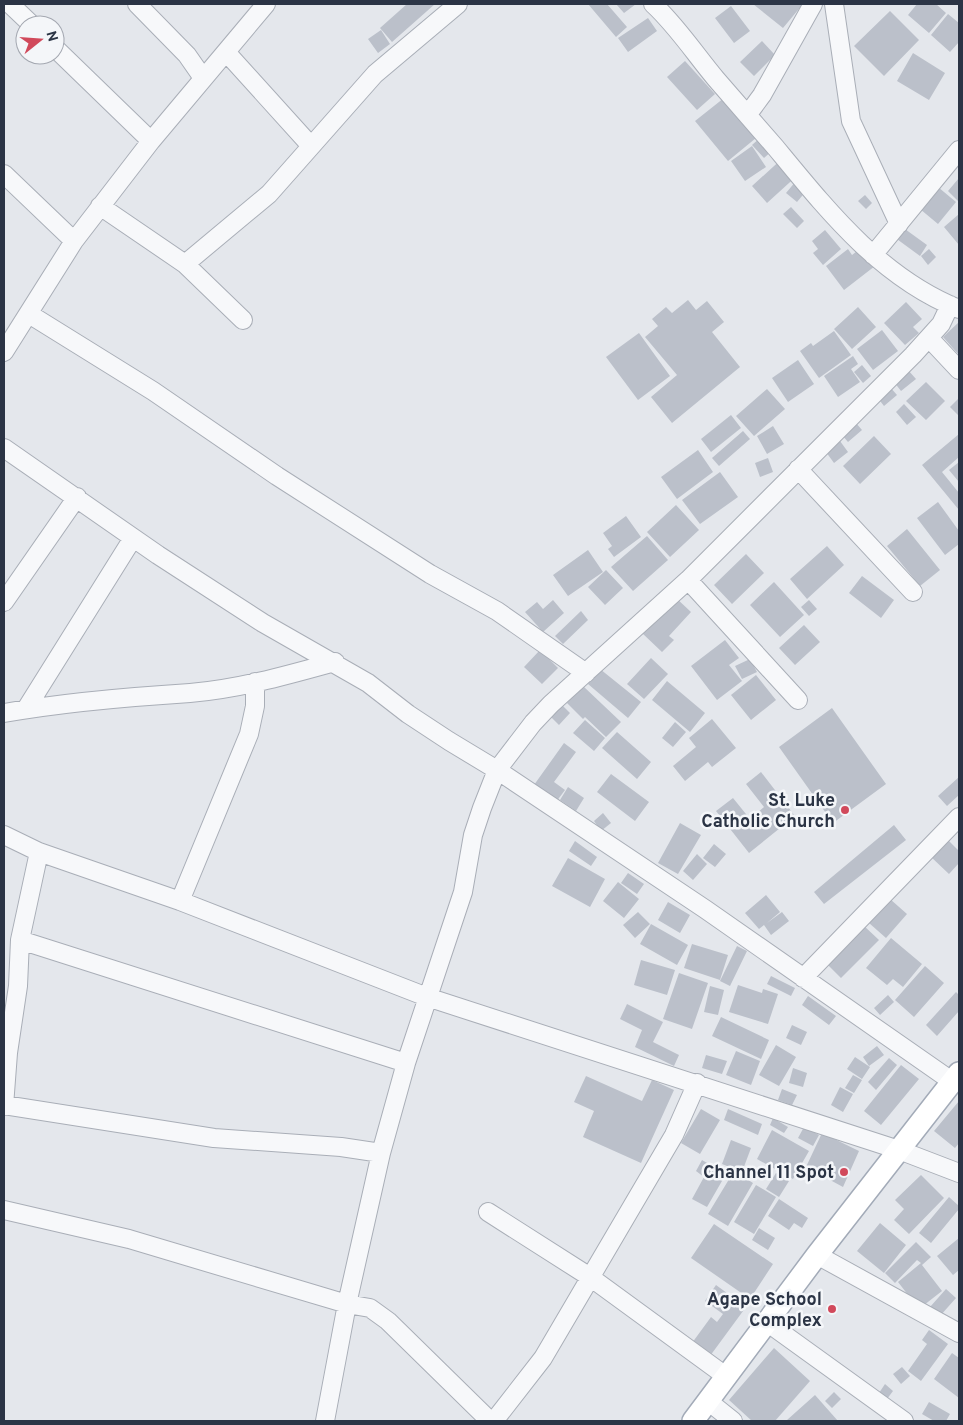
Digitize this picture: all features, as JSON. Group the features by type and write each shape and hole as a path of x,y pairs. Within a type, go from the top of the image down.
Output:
{"main road":[{"path":"693,1421 817,1255 956,1078"}],"street":[{"path":"10,4 22,15"},
{"path":"137,4 187,55 203,78"},
{"path":"4,352 74,241 100,206 150,141 266,4"},
{"path":"185,264 269,194 375,74 458,4"},
{"path":"325,1421 346,1304 382,1152 406,1063 463,892 473,835 498,770 533,723 688,580 929,338 955,307 910,285 873,256 820,201 748,114 716,79 666,16 652,4"},
{"path":"748,114 762,95 814,4"},
{"path":"834,4 852,121 899,224"},
{"path":"226,52 311,146"},
{"path":"65,58 150,141"},
{"path":"873,256 959,150"},
{"path":"4,174 74,241"},
{"path":"100,206 185,264 244,320"},
{"path":"29,314 153,391 276,476 430,574 497,611 586,673"},
{"path":"929,338 959,370"},
{"path":"4,448 77,497 133,538 263,623 335,662 368,683 408,714 498,770 705,908 803,978 956,1078"},
{"path":"798,469 913,592"},
{"path":"4,602 77,497"},
{"path":"26,709 133,538"},
{"path":"688,580 798,700"},
{"path":"4,713 131,696 190,693 255,682 335,662"},
{"path":"180,901 249,734 255,706 255,682"},
{"path":"803,978 959,817"},
{"path":"4,834 39,852 180,901 427,997 697,1083 899,1150 959,1173"},
{"path":"39,852 11,985 4,1106 214,1138 341,1147 382,1152"},
{"path":"20,940 406,1063"},
{"path":"494,1421 543,1358 674,1135 697,1083"},
{"path":"4,1210 129,1239 346,1304 370,1308 388,1321 490,1421"},
{"path":"488,1212 590,1277 727,1377"},
{"path":"817,1255 959,1333"},
{"path":"768,1323 904,1421"},
{"path":"708,1401 733,1421"}],"building":[{"path":"407,4 435,4 392,42 380,28"},
{"path":"588,4 607,4 627,27 616,37"},
{"path":"616,4 636,4 624,13"},
{"path":"753,4 803,4 783,28"},
{"path":"917,4 936,4 946,13 929,33 908,15"},
{"path":"731,6 750,31 734,43 715,18"},
{"path":"890,11 919,40 884,76 854,46"},
{"path":"948,14 959,23 959,42 950,52 931,35"},
{"path":"648,18 657,31 628,52 618,38"},
{"path":"381,30 390,44 378,53 368,39"},
{"path":"762,41 775,55 754,76 740,62"},
{"path":"913,53 945,73 929,100 897,81"},
{"path":"685,61 715,94 697,110 667,77"},
{"path":"724,98 756,138 728,161 695,121"},
{"path":"761,137 773,150 764,158 752,145"},
{"path":"752,146 766,167 745,181 731,161"},
{"path":"785,156 800,173 767,203 752,186"},
{"path":"801,175 812,184 797,202 786,193"},
{"path":"959,178 959,202 948,191"},
{"path":"938,187 956,202 938,224 920,209"},
{"path":"865,195 872,203 866,209 858,201"},
{"path":"791,207 804,221 797,228 783,214"},
{"path":"959,214 959,245 944,227"},
{"path":"898,224 927,245 920,256 890,234"},
{"path":"825,230 841,249 823,265 813,253 818,249 812,241"},
{"path":"861,248 875,266 844,290 826,266 848,249 852,255"},
{"path":"929,249 936,257 928,265 921,256"},
{"path":"688,300 696,310 707,301 724,322 712,332 740,367 672,423 651,397 677,375 645,337 658,326 652,319 666,307 672,313"},
{"path":"906,302 922,319 913,327 919,333 905,345 884,323"},
{"path":"858,307 876,327 852,349 834,329"},
{"path":"959,322 959,355 943,337"},
{"path":"882,330 898,351 873,370 857,349"},
{"path":"834,331 851,355 819,378 800,351 811,343 813,346"},
{"path":"639,333 670,376 638,400 606,357"},
{"path":"853,356 858,364 851,369 860,382 838,397 824,376"},
{"path":"798,360 814,384 788,402 772,378"},
{"path":"862,365 871,376 863,383 854,372"},
{"path":"908,370 916,379 901,391 894,382"},
{"path":"926,382 945,401 926,420 906,401"},
{"path":"890,387 897,395 884,406 877,397"},
{"path":"767,389 785,409 754,436 736,416"},
{"path":"958,399 959,401 959,416 950,407"},
{"path":"904,404 916,417 907,425 896,412"},
{"path":"731,415 741,428 711,452 701,439"},
{"path":"856,423 862,430 848,442 842,435"},
{"path":"773,426 784,444 767,454 757,436"},
{"path":"743,431 750,439 719,466 712,458"},
{"path":"959,434 959,457 942,472 959,493 959,510 922,465"},
{"path":"874,436 891,454 860,484 843,466"},
{"path":"840,441 848,452 834,463 826,452"},
{"path":"698,450 713,472 677,499 661,477"},
{"path":"768,458 773,472 760,477 755,463"},
{"path":"959,462 959,482 949,470"},
{"path":"720,472 738,497 700,524 682,500"},
{"path":"938,502 959,531 959,544 945,555 917,518"},
{"path":"676,505 699,530 670,557 647,532"},
{"path":"626,516 641,537 614,557 608,549 612,546 603,533"},
{"path":"907,529 940,570 920,586 887,546"},
{"path":"647,536 668,560 633,591 611,567"},
{"path":"827,546 844,565 807,599 790,579"},
{"path":"588,550 603,572 568,596 553,575"},
{"path":"746,554 764,573 732,604 714,585"},
{"path":"606,570 623,588 605,605 588,587"},
{"path":"862,576 894,600 881,618 849,593"},
{"path":"774,582 804,615 780,637 750,605"},
{"path":"675,597 691,612 669,636 674,640 662,652 642,633"},
{"path":"553,600 564,613 543,632 525,612 537,602 543,609"},
{"path":"809,600 817,609 809,616 801,607"},
{"path":"581,611 588,620 563,644 555,636"},
{"path":"804,625 820,642 795,665 779,648"},
{"path":"725,640 739,658 729,665 742,681 717,700 691,666"},
{"path":"540,650 558,668 542,684 524,667"},
{"path":"651,658 668,674 644,699 627,684"},
{"path":"750,659 757,672 742,679 735,666"},
{"path":"600,669 641,702 628,718 588,684"},
{"path":"756,675 776,700 751,720 731,695"},
{"path":"667,681 705,713 690,732 652,700"},
{"path":"583,686 621,722 606,737 585,717 583,719 567,703"},
{"path":"557,700 570,713 559,725 546,712"},
{"path":"832,708 886,784 833,823 779,747"},
{"path":"712,719 736,748 712,767 708,762 685,781 673,766 696,747 689,738"},
{"path":"585,720 605,738 594,751 573,733"},
{"path":"675,722 686,732 673,747 662,738"},
{"path":"617,732 651,762 637,779 602,748"},
{"path":"564,743 576,752 554,782 565,790 556,802 534,785"},
{"path":"761,772 795,816 749,853 716,811 733,798 750,819 764,807 746,784"},
{"path":"611,774 649,802 635,821 597,792"},
{"path":"959,777 959,795 947,806 938,796"},
{"path":"568,787 584,798 576,811 560,800"},
{"path":"603,813 611,823 601,831 594,821"},
{"path":"680,823 701,835 678,874 658,863"},
{"path":"894,825 906,840 824,904 814,892"},
{"path":"946,838 959,851 959,863 949,874 930,856"},
{"path":"575,841 597,857 591,866 569,851"},
{"path":"714,844 726,854 715,867 703,858"},
{"path":"697,854 707,864 693,880 683,871"},
{"path":"568,858 605,879 590,907 552,886"},
{"path":"628,873 644,884 637,894 621,883"},
{"path":"618,882 639,899 624,918 603,901"},
{"path":"766,895 780,912 767,923 782,912 789,921 771,935 764,925 759,929 745,913"},
{"path":"890,899 907,914 886,938 869,923"},
{"path":"668,902 690,915 680,933 658,920"},
{"path":"638,912 650,924 635,938 623,925"},
{"path":"651,924 688,945 677,965 640,944"},
{"path":"863,925 879,940 841,978 826,963"},
{"path":"891,938 922,964 903,987 893,979 887,985 866,968"},
{"path":"692,944 728,955 720,980 684,968"},
{"path":"737,946 747,951 730,986 720,981"},
{"path":"641,960 675,970 667,995 634,985"},
{"path":"925,966 944,983 914,1017 895,1000"},
{"path":"679,973 708,983 692,1029 663,1019"},
{"path":"771,976 795,988 791,996 767,984"},
{"path":"738,985 762,993 763,989 778,994 768,1024 729,1012"},
{"path":"710,986 724,990 718,1015 704,1012"},
{"path":"956,992 959,995 959,1011 937,1036 926,1025"},
{"path":"888,995 894,1002 880,1015 874,1008"},
{"path":"808,996 836,1016 829,1025 802,1005"},
{"path":"627,1004 663,1022 653,1042 679,1055 674,1066 635,1047 642,1030 620,1019"},
{"path":"721,1017 769,1040 761,1059 712,1036"},
{"path":"792,1025 807,1032 801,1045 786,1038"},
{"path":"776,1045 796,1057 779,1086 759,1075"},
{"path":"877,1046 884,1055 869,1066 863,1057"},
{"path":"736,1051 760,1061 751,1085 726,1075"},
{"path":"706,1055 727,1061 722,1074 702,1068"},
{"path":"855,1057 870,1067 862,1079 847,1069"},
{"path":"889,1058 897,1065 876,1090 868,1082"},
{"path":"901,1065 919,1079 881,1125 864,1111"},
{"path":"793,1068 807,1073 803,1087 789,1083"},
{"path":"853,1075 862,1080 854,1093 845,1088"},
{"path":"586,1076 642,1101 652,1080 674,1090 641,1163 583,1137 594,1111 574,1102"},
{"path":"840,1087 853,1094 843,1112 831,1105"},
{"path":"782,1089 797,1095 792,1105 778,1100"},
{"path":"959,1101 959,1143 955,1148 934,1131"},
{"path":"701,1109 720,1120 700,1154 681,1143"},
{"path":"728,1109 762,1124 758,1135 724,1120"},
{"path":"773,1118 788,1127 784,1133 770,1125"},
{"path":"804,1127 819,1135 813,1146 798,1138"},
{"path":"772,1130 809,1151 793,1179 757,1159"},
{"path":"822,1133 859,1151 843,1187 806,1167"},
{"path":"731,1140 751,1148 742,1172 722,1164"},
{"path":"702,1160 726,1174 707,1207 692,1199 704,1177 696,1171"},
{"path":"734,1171 753,1183 728,1226 708,1214"},
{"path":"776,1173 789,1181 779,1197 766,1189"},
{"path":"921,1175 944,1198 909,1234 894,1220 904,1209 895,1200"},
{"path":"756,1185 776,1197 754,1234 734,1222"},
{"path":"949,1197 959,1206 959,1209 931,1243 919,1233"},
{"path":"779,1199 808,1218 802,1228 794,1223 789,1230 768,1216"},
{"path":"880,1223 906,1245 884,1273 857,1251"},
{"path":"714,1224 773,1264 750,1299 691,1258"},
{"path":"759,1228 775,1238 768,1250 752,1240"},
{"path":"959,1238 959,1270 953,1275 937,1256"},
{"path":"916,1242 931,1257 922,1265 942,1291 919,1309 898,1282 921,1263 917,1260 895,1283 885,1273"},
{"path":"716,1285 746,1307 710,1356 692,1343 711,1317 717,1322 723,1314 705,1301"},
{"path":"946,1289 956,1298 940,1316 930,1307"},
{"path":"929,1330 948,1344 921,1381 908,1371 927,1344 922,1340"},
{"path":"774,1348 810,1381 775,1421 752,1421 729,1400"},
{"path":"952,1353 959,1358 959,1398 934,1379"},
{"path":"902,1367 910,1376 901,1384 893,1374"},
{"path":"885,1384 893,1391 887,1399 879,1393"},
{"path":"834,1392 841,1399 832,1408 825,1401"},
{"path":"815,1395 838,1421 787,1420"},
{"path":"929,1402 950,1414 946,1421 934,1421 922,1414"}],"place":[{"name":"St. Luke Catholic Church","path":"845,810"},
{"name":"Channel 11 Spot","path":"844,1172"},
{"name":"Agape School Complex","path":"832,1309"}]}
